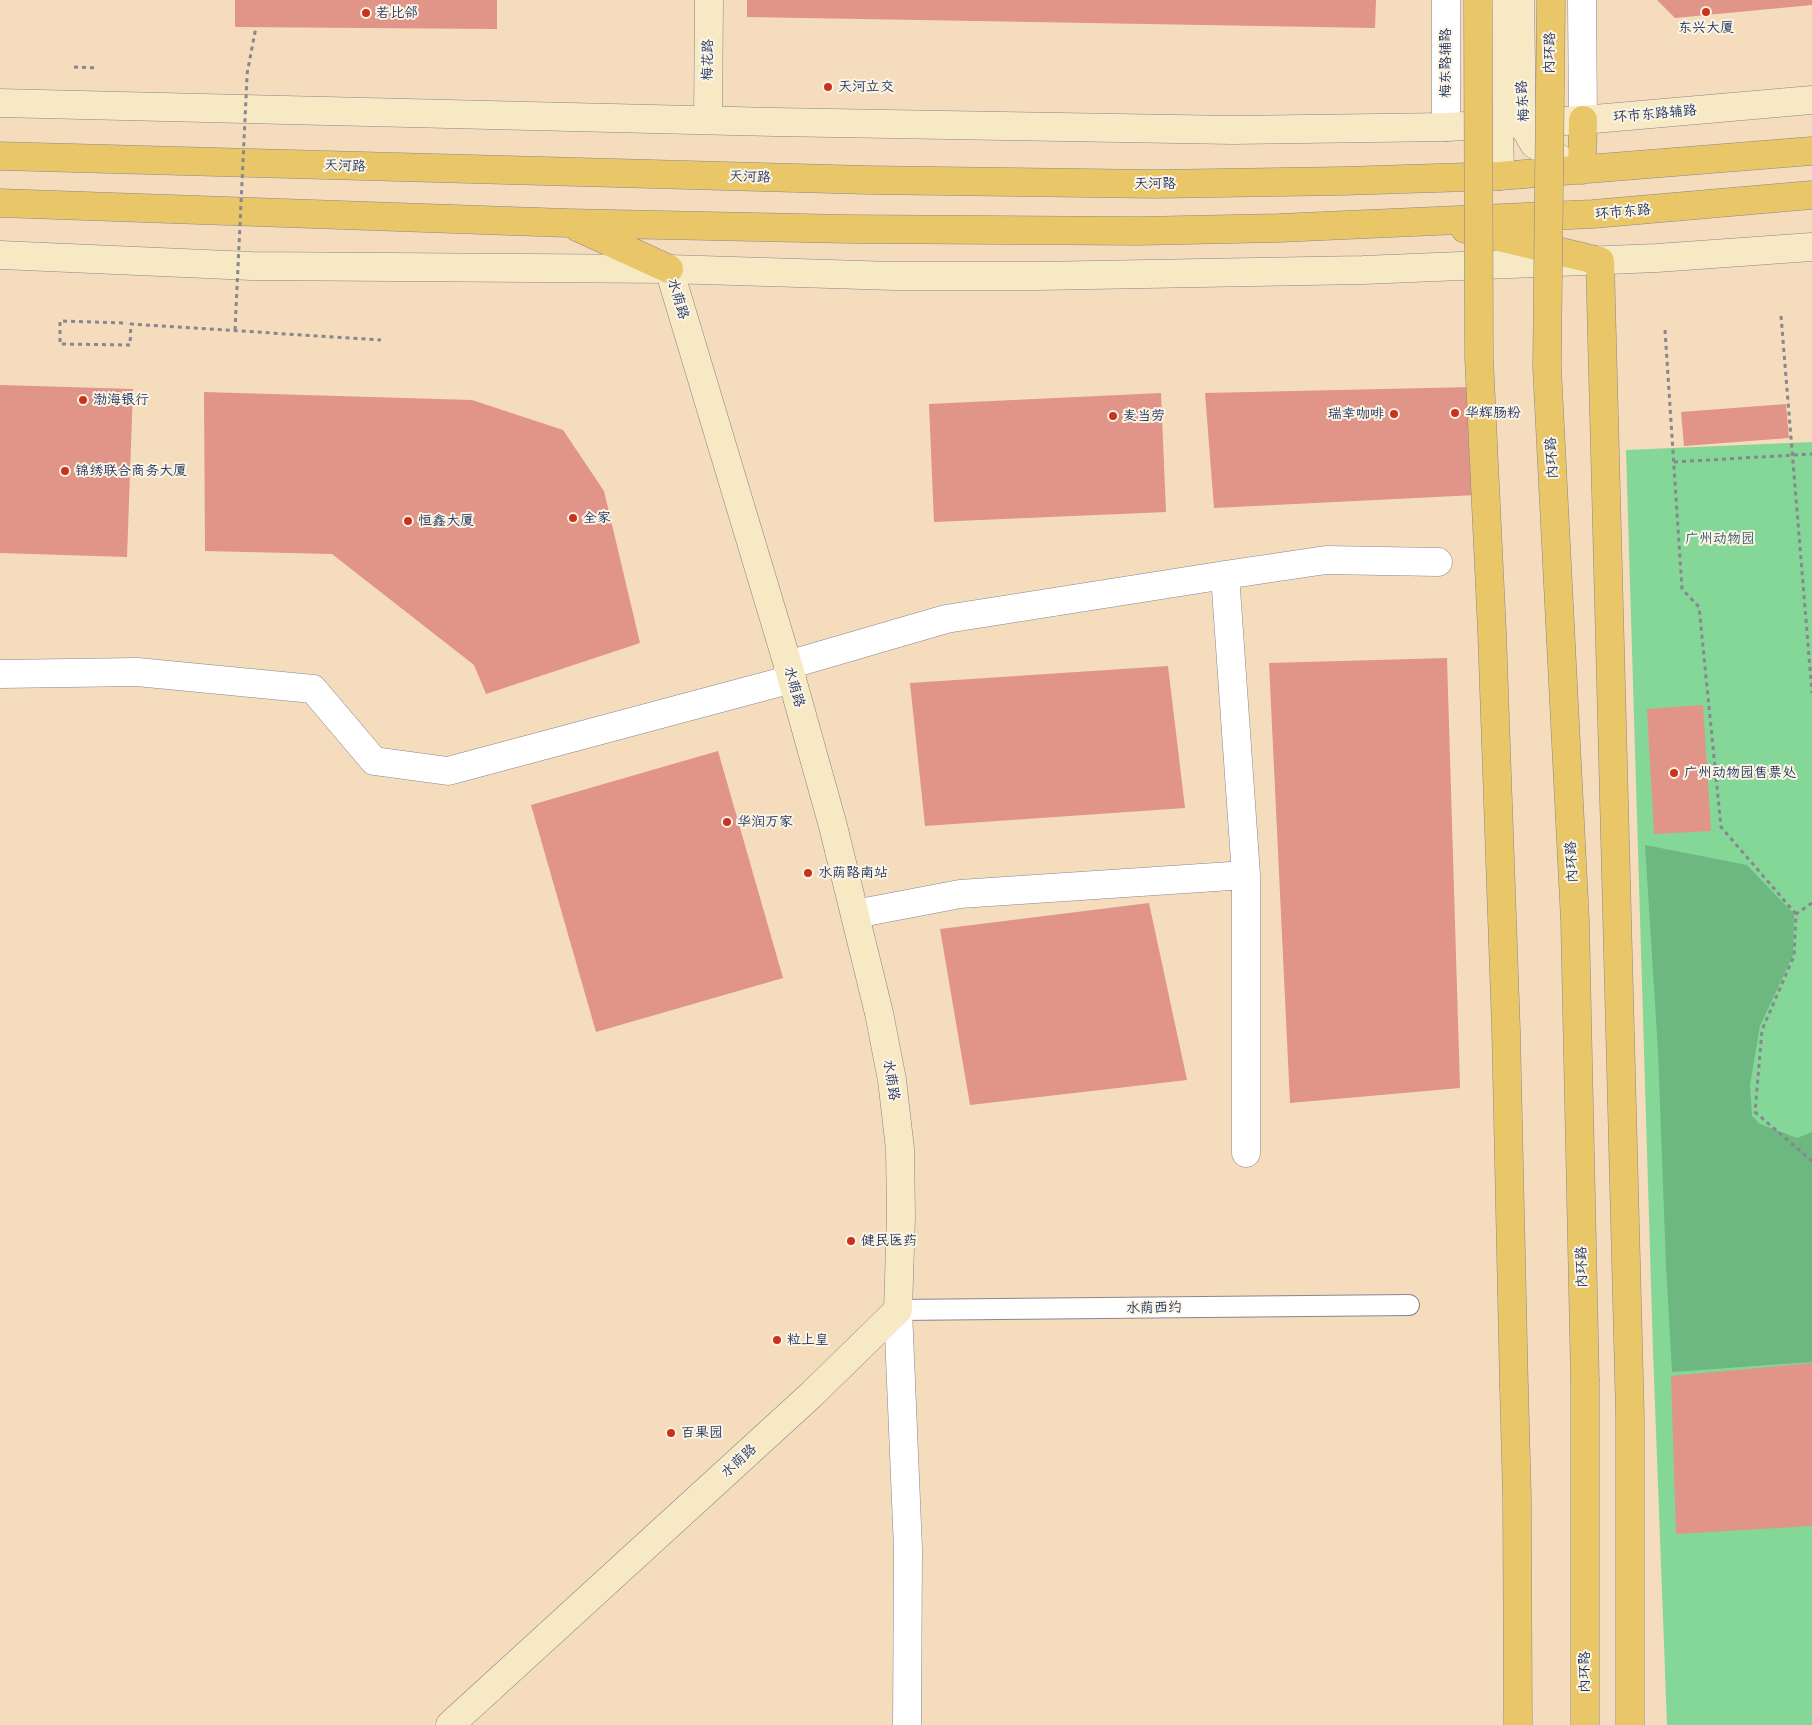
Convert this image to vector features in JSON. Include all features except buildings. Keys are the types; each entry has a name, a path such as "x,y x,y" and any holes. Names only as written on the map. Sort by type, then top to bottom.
{"highway":[{"path":"1478,0 1479,358 1492,632 1506,1030 1517,1497 1518,1725"},
{"name":"内环路","path":"1551,0 1547,367 1575,921 1585,1382 1585,1725"},
{"path":"1582,170 1583,120"},
{"path":"1500,176 1812,151"},
{"name":"天河路","path":"0,156 868,180 1156,184 1343,182 1500,176"},
{"name":"环市东路","path":"1434,222 1592,214 1812,195"},
{"path":"0,203 567,222 848,229 1139,231 1434,222 1600,261 1630,1416 1630,1725"},
{"path":"567,222 669,270"}],"main road":[{"name":"梅花路","path":"708,120 709,0"},
{"name":"梅东路","path":"1498,0 1510,123 1534,144 1582,170"},
{"name":"梅东路","path":"1500,176 1510,123 1520,0"},
{"name":"环市东路辅路","path":"0,103 1233,130 1446,127 1583,120 1812,100"},
{"path":"0,255 251,266 669,270 894,276 1038,276 1317,272 1600,261 1812,247"},
{"name":"水荫路","path":"450,1725 811,1395 898,1310 901,1216 900,1149 892,1080 879,1013 833,826 790,672 669,270"}],"street":[{"name":"梅东路辅路","path":"1446,0 1446,127"},
{"path":"1582,0 1583,120"},
{"path":"0,674 137,672 313,689 374,761 448,771 790,672 946,619 1326,560 1438,562"},
{"path":"1225,575 1246,875 1246,1153"},
{"path":"854,914 960,894 1246,875"},
{"path":"898,1310 908,1549 907,1725"}],"lane":[{"name":"水荫西约","path":"898,1310 1409,1305"}],"path":[{"path":"235,330 247,78 256,28"},
{"path":"1781,316 1812,693"},
{"path":"122,323 60,321 60,344 130,345 130,324 381,340"},
{"path":"1665,330 1682,589 1699,607 1721,827 1796,914 1794,956 1762,1030 1755,1112 1812,1161"},
{"path":"1674,462 1812,454"},
{"path":"1796,914 1812,903"}],"green space":[{"name":"广州动物园","path":"1812,442 1812,1725 1667,1725 1653,1351 1626,450"},
{"path":"1645,845 1747,865 1794,914 1793,955 1760,1026 1750,1085 1752,1116 1760,1124 1797,1138 1812,1132 1812,1362 1672,1372 1658,1051"}],"place":[{"name":"东兴大厦","path":"1706,12"},
{"name":"若比邻","path":"366,13"},
{"name":"天河立交","path":"828,87"},
{"name":"渤海银行","path":"83,400"},
{"name":"华辉肠粉","path":"1455,413"},
{"name":"瑞幸咖啡","path":"1394,414"},
{"name":"麦当劳","path":"1113,416"},
{"name":"锦绣联合商务大厦","path":"65,471"},
{"name":"全家","path":"573,518"},
{"name":"恒鑫大厦","path":"408,521"},
{"name":"广州动物园售票处","path":"1674,773"},
{"name":"华润万家","path":"727,822"},
{"name":"水荫路南站","path":"808,873"},
{"name":"健民医药","path":"851,1241"},
{"name":"粒上皇","path":"777,1340"},
{"name":"百果园","path":"671,1433"}]}
